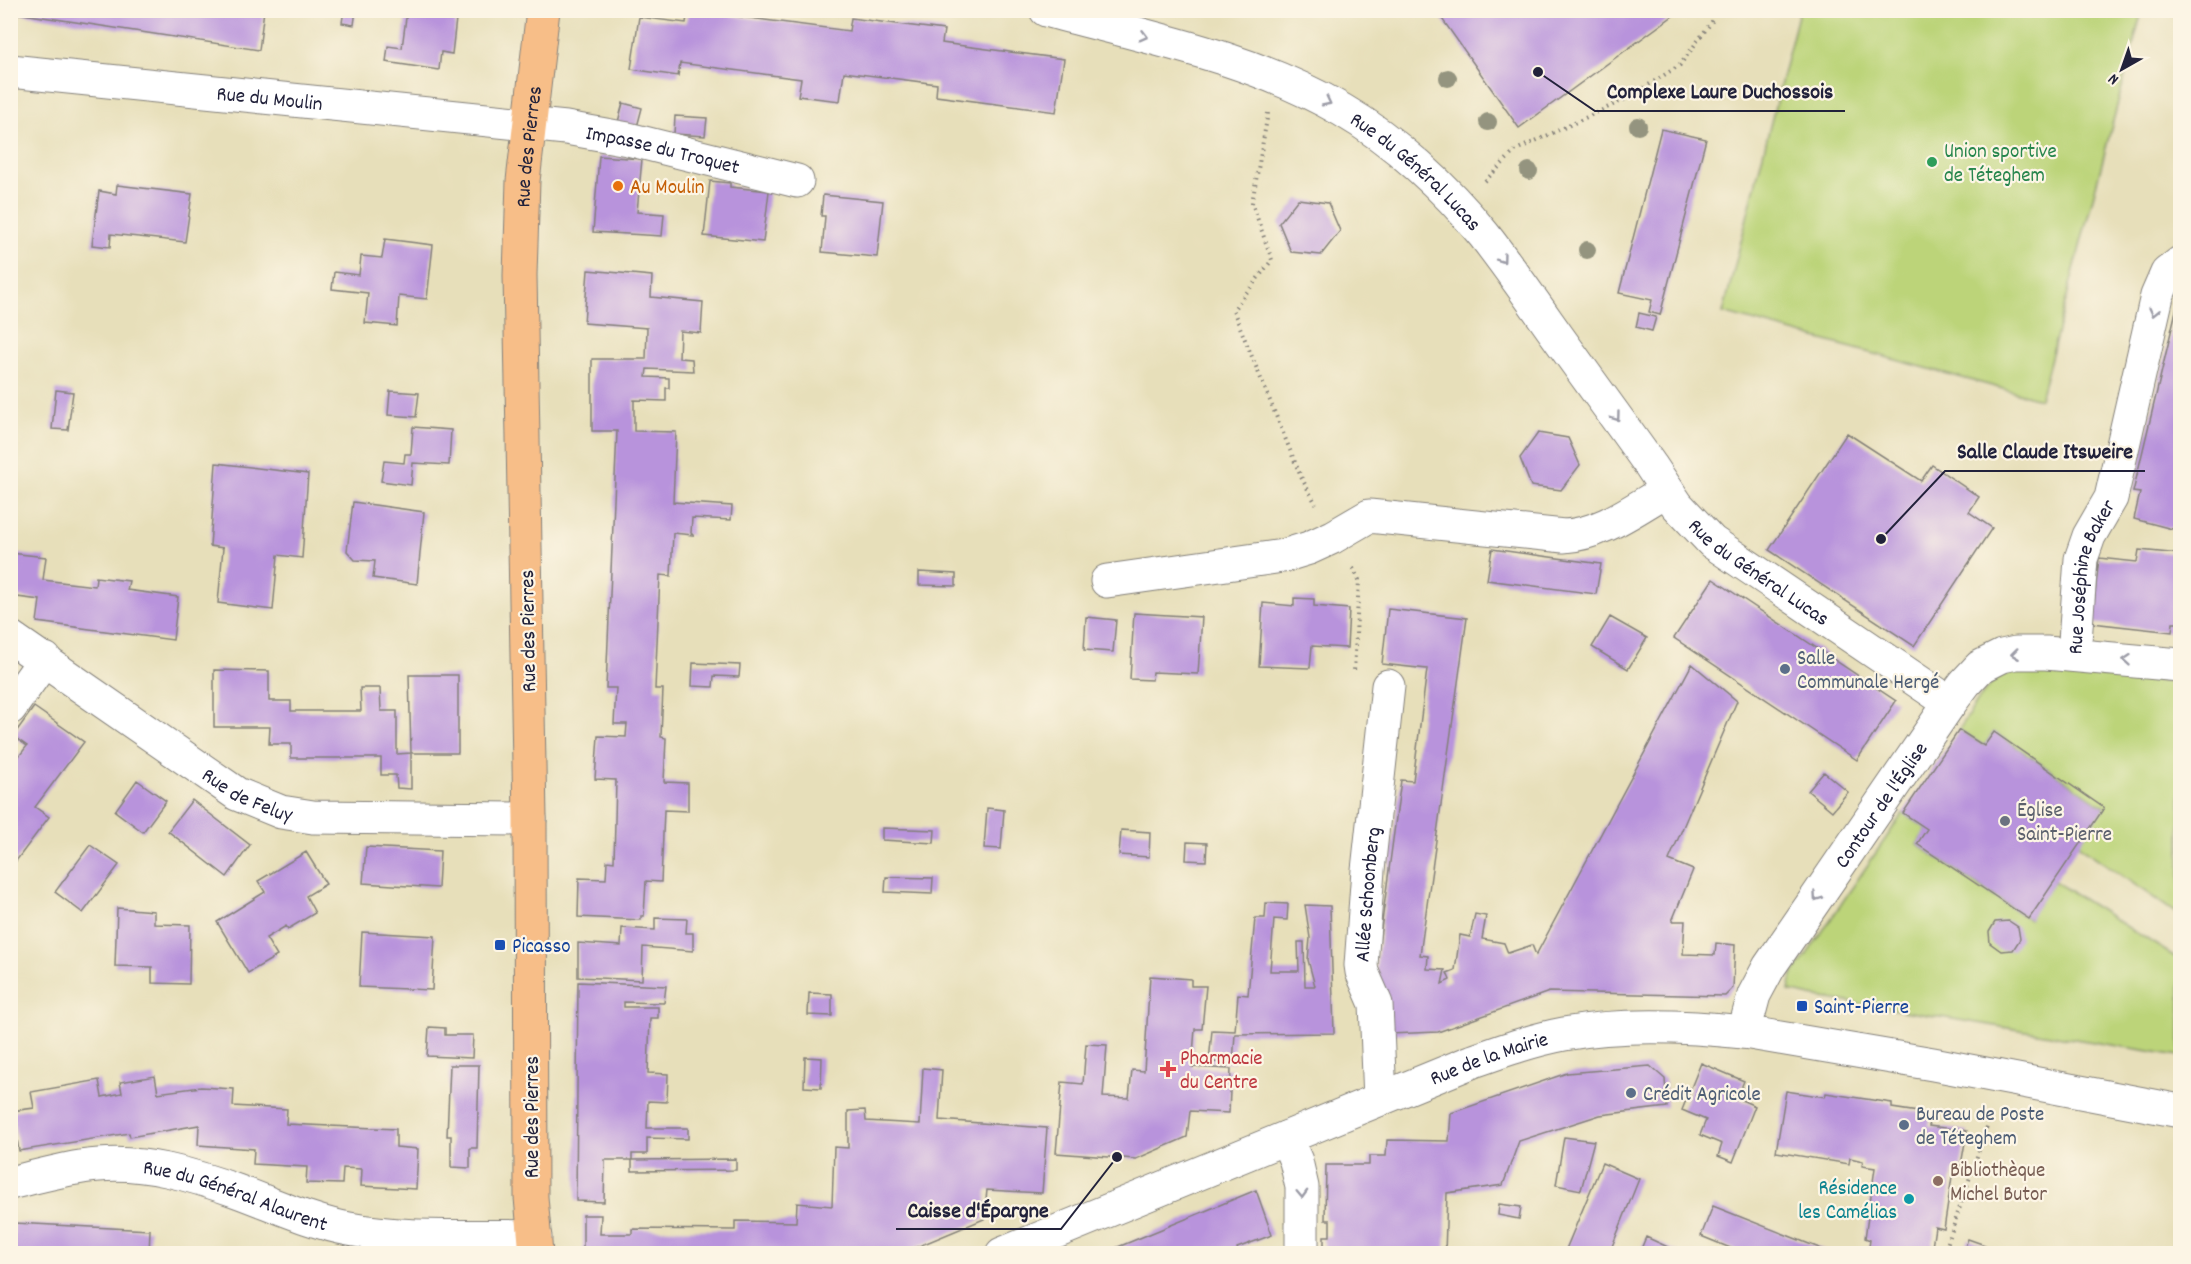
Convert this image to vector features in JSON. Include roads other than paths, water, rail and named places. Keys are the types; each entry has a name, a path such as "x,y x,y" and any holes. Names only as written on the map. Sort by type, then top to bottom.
{"main road":[{"name":"Rue des Pierres","path":"535,1245 531,1197 530,819 520,275 522,181 543,10"}],"street":[{"name":"Rue du Général Lucas","path":"1046,10 1200,51 1274,77 1343,110 1394,147 1430,177 1493,247 1688,519 1712,542 1950,703"},
{"name":"Rue du Moulin","path":"10,71 528,124"},
{"name":"Impasse du Troquet","path":"528,124 607,134 797,181"},
{"name":"Rue Joséphine Baker","path":"2181,263 2167,273 2157,296 2111,498 2083,548 2080,559 2074,655 2181,665"},
{"path":"1107,581 1266,560 1296,553 1333,537 1369,516 1556,536 1576,536 1613,522 1667,490"},
{"name":"Rue de Feluy","path":"10,637 230,789 281,812 313,817 530,819"},
{"name":"Contour de l'Église","path":"1744,1032 1754,995 1769,967 1972,674 1980,667 2002,656 2027,652 2074,655"},
{"path":"10,708 45,659"},
{"name":"Allée Schoonberg","path":"1380,1099 1376,1004 1361,965 1368,870 1388,686"},
{"name":"Rue de la Mairie","path":"1002,1254 1500,1051 1564,1034 1626,1028 1715,1029 1744,1032 1802,1040 2181,1111"},
{"path":"1286,1138 1296,1161 1302,1186 1302,1254"},
{"name":"Rue du Général Alaurent","path":"10,1184 81,1167 135,1165 191,1175 347,1229 535,1245"}],"place":[{"name":"Complexe Laure Duchossois","path":"1538,72"},
{"name":"Union sportive de Téteghem","path":"1932,162"},
{"name":"Au Moulin","path":"618,186"},
{"name":"Salle Claude Itsweire","path":"1881,539"},
{"name":"Salle Communale Hergé","path":"1785,669"},
{"name":"Église Saint-Pierre","path":"2005,821"},
{"name":"Picasso","path":"500,945"},
{"name":"Saint-Pierre","path":"1802,1006"},
{"name":"Pharmacie du Centre","path":"1168,1069"},
{"name":"Crédit Agricole","path":"1631,1093"},
{"name":"Bureau de Poste de Téteghem","path":"1904,1125"},
{"name":"Caisse d'Épargne","path":"1117,1157"},
{"name":"Bibliothèque Michel Butor","path":"1938,1181"},
{"name":"Résidence les Camélias","path":"1909,1199"}]}
